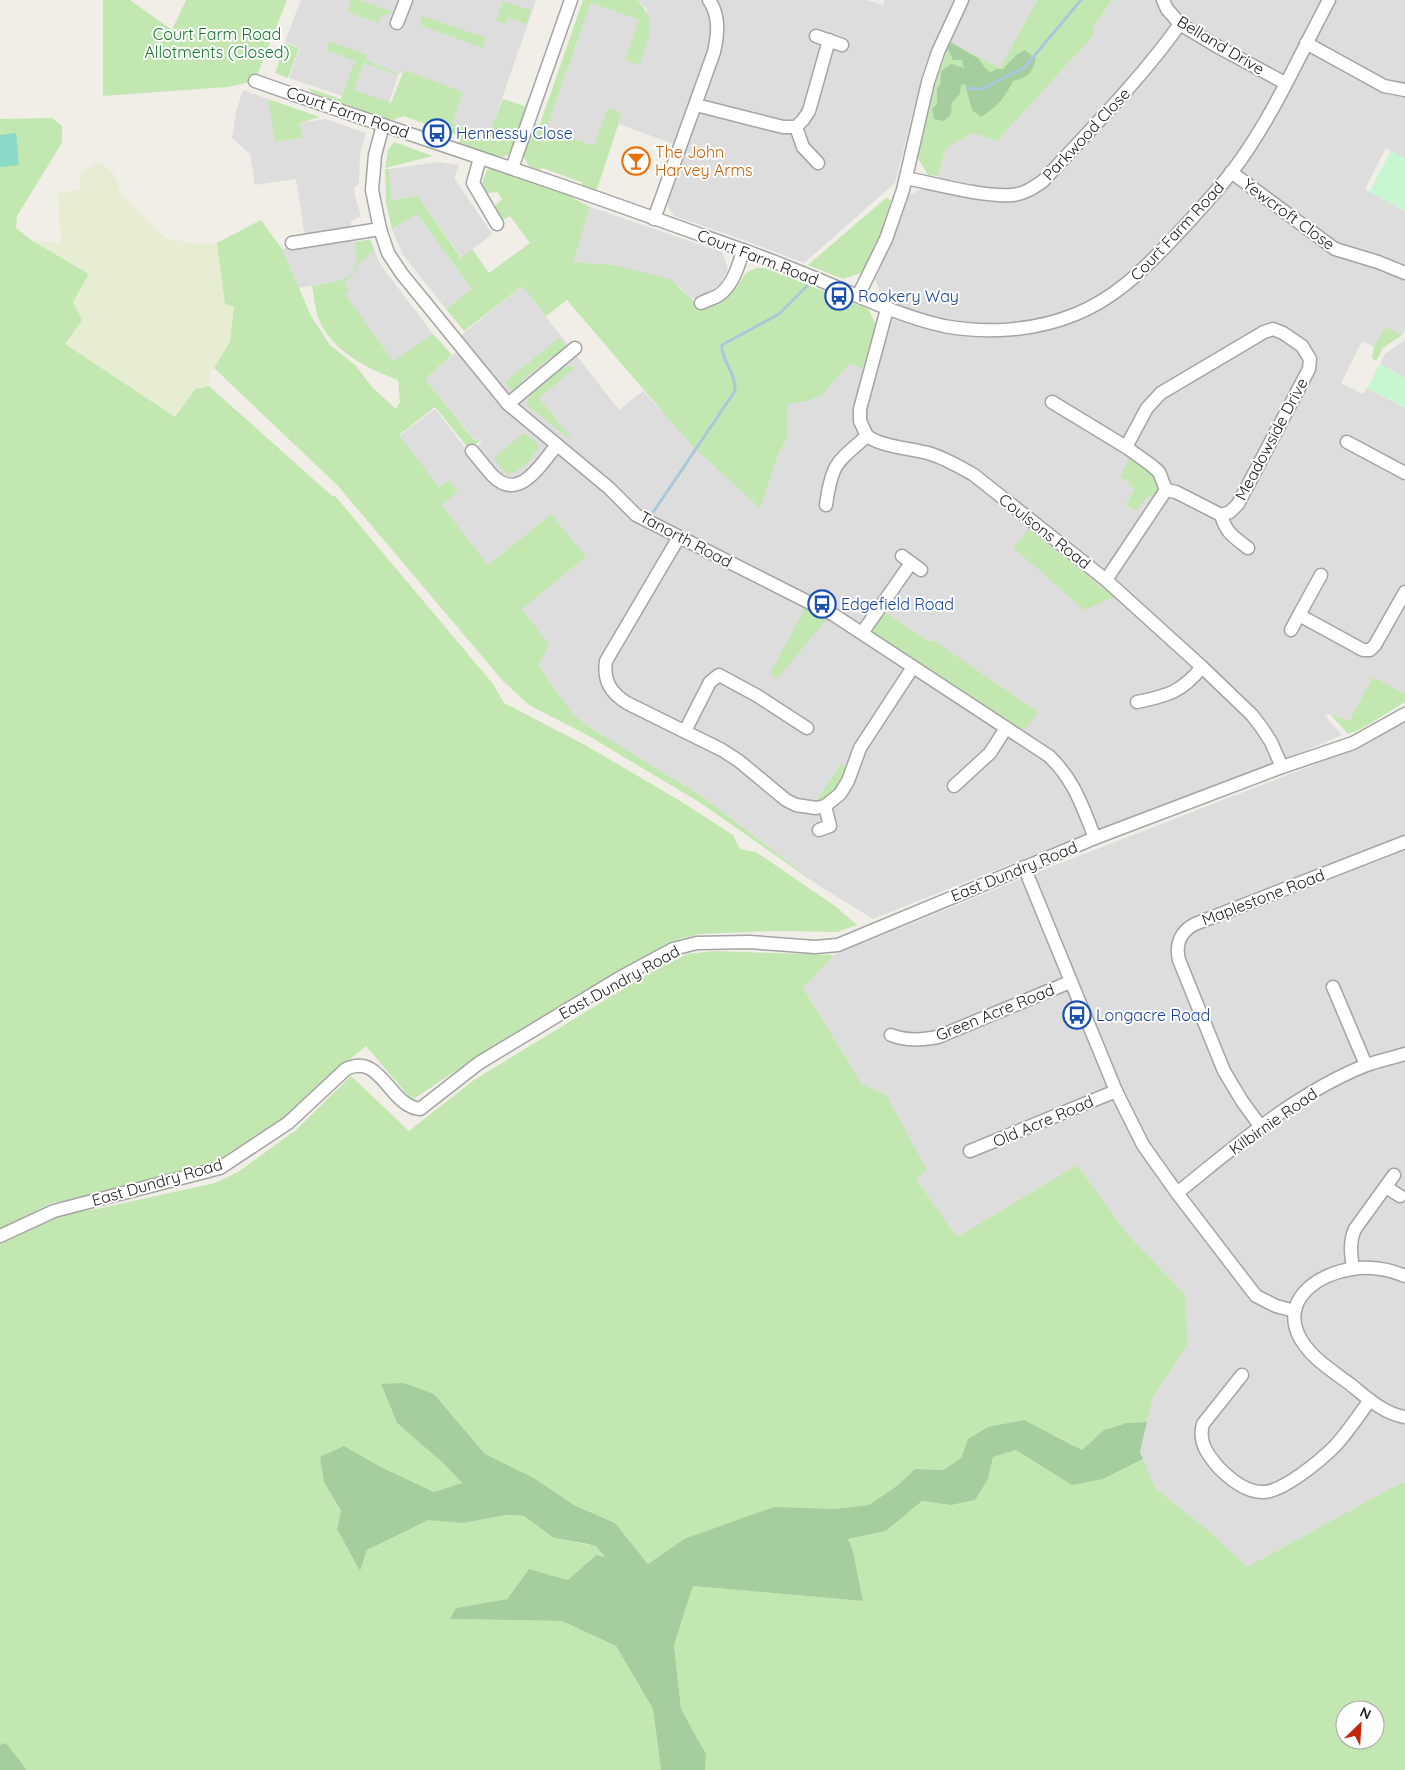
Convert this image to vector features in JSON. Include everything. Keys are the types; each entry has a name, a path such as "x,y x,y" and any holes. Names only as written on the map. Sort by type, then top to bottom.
{"street":[{"path":"397,23 406,0"},
{"path":"512,168 571,0"},
{"path":"654,218 696,105 716,41 717,18 709,0"},
{"path":"858,296 886,240 906,178 928,82 938,52 962,0"},
{"name":"Belland Drive","path":"1163,0 1166,9 1180,24 1285,83"},
{"name":"Court Farm Road","path":"255,80 743,250 887,309 940,325 988,330 1019,329 1076,314 1105,299 1126,285 1187,223 1231,172 1255,137 1329,0"},
{"name":"Parkwood Close","path":"906,178 985,193 1012,195 1029,191 1043,182 1135,82 1180,24"},
{"path":"816,36 842,45"},
{"path":"696,105 783,127 796,127 804,120 809,111 829,40"},
{"path":"1306,43 1384,86 1405,90"},
{"name":"Tanorth Road","path":"383,125 372,174 372,190 380,229 388,253 402,274 508,404 609,488 636,515 834,615 1049,756 1060,766 1073,784 1095,838"},
{"path":"796,127 803,148 818,163"},
{"path":"480,158 474,182 497,224"},
{"name":"Yewcroft Close","path":"1231,172 1335,249 1378,262 1405,273"},
{"path":"292,242 380,229"},
{"path":"701,302 720,294 732,279 740,263 743,250"},
{"path":"826,506 834,467 841,458 867,436 860,421 860,408 887,309"},
{"name":"Meadowside Drive","path":"1126,447 1147,408 1161,393 1264,332 1273,329 1283,333 1302,346 1310,359 1309,370 1238,504 1230,512 1221,515 1176,492 1166,490"},
{"path":"508,404 575,348"},
{"path":"1052,402 1126,447 1159,472 1166,490 1106,580"},
{"name":"Coulsons Road","path":"867,436 883,443 933,454 968,471 1106,580 1202,667 1252,716 1272,742 1282,767"},
{"path":"1347,442 1405,473"},
{"path":"472,451 499,481 509,486 518,486 526,481 557,446"},
{"name":"Meadowside Drive","path":"1221,515 1224,527 1248,548"},
{"path":"679,537 606,661 605,670 608,686 618,698 685,731 739,761 786,800 796,805 816,808 825,806 840,794 848,781 860,748 913,667"},
{"path":"862,633 911,563"},
{"path":"1291,630 1321,575"},
{"path":"1299,616 1363,650 1370,650 1375,645 1405,592"},
{"path":"1137,702 1161,697 1184,686 1202,667"},
{"path":"685,731 710,682 719,675 756,695 808,728"},
{"name":"East Dundry Road","path":"0,1236 54,1211 220,1168 288,1123 346,1069 354,1064 366,1065 406,1104 420,1109 479,1064 623,976 673,949 697,943 749,942 816,947 838,945 1095,838 1282,767 1354,743 1405,714"},
{"path":"954,786 990,753 1006,728"},
{"path":"825,806 830,826"},
{"name":"Maplestone Road","path":"1261,1127 1234,1090 1216,1052 1178,960 1178,947 1181,937 1187,929 1195,924 1405,842"},
{"path":"1024,867 1116,1091 1142,1145 1256,1296 1276,1306 1295,1310"},
{"name":"Green Acre Road","path":"891,1035 905,1040 938,1037 1070,982"},
{"path":"1332,984 1366,1065"},
{"name":"Kilbirnie Road","path":"1177,1193 1303,1096 1366,1065 1405,1054"},
{"name":"Old Acre Road","path":"970,1152 1116,1091"},
{"path":"1353,1268 1351,1248 1355,1229 1394,1175"},
{"path":"1386,1187 1400,1196"},
{"path":"1405,1276 1379,1269 1353,1268 1327,1276 1311,1285 1300,1297 1295,1310 1297,1332 1312,1354 1370,1400 1391,1413 1405,1417"},
{"path":"1240,1384 1203,1424 1201,1432 1202,1443 1211,1458 1231,1478 1247,1489 1262,1492 1277,1488 1323,1457 1336,1445 1370,1400"}],"shaded area":[{"path":"301,0 536,0 489,136 452,123 463,92 404,71 399,74 365,60 367,56 329,41 326,50 356,61 342,96 289,78 300,48 285,41"},
{"path":"637,0 867,0 883,5 884,0 1037,0 1000,68 937,36 923,73 895,183 804,263 674,216 668,207 668,199 687,149 619,124 622,113 594,146 546,129 591,3 639,20 625,60 639,65 647,9"},
{"path":"1112,0 1405,0 1405,159 1386,148 1365,189 1405,211 1405,331 1402,335 1385,327 1374,347 1362,341 1341,383 1363,394 1367,388 1405,408 1405,694 1373,677 1349,721 1330,714 1325,716 1342,735 1295,755 1111,824 873,919 821,887 703,797 594,730 574,715 539,665 549,644 522,609 585,558 551,514 488,565 442,505 457,491 449,480 439,487 399,436 435,409 469,453 482,443 478,438 475,440 425,379 467,343 461,335 522,286 619,410 643,391 706,459 760,507 778,454 787,438 787,404 807,401 822,395 849,364 877,371 896,302 881,294 875,279 896,231 908,196 923,188 935,189 946,148 959,139 973,133 997,141 1093,36 1093,27"},
{"path":"364,63 398,75 389,103 354,90"},
{"path":"243,90 268,99 275,142 302,138 300,123 325,119 366,133 360,154 359,183 354,188 361,216 351,221 351,242 371,241 380,264 433,334 393,362 345,294 342,280 298,288 282,249 306,244 296,179 255,185 250,154 232,138 236,112"},
{"path":"439,162 459,165 454,178 492,234 462,258 418,196 392,200 390,169"},
{"path":"590,207 722,252 728,269 720,284 692,299 680,287 614,265 572,262"},
{"path":"417,214 472,289 446,309 403,255 392,229"},
{"path":"1405,340 1405,378 1380,364 1385,354"},
{"path":"1405,720 1405,1482 1247,1567 1210,1532 1156,1489 1140,1452 1152,1399 1187,1345 1186,1295 1128,1235 1077,1165 957,1237 916,1179 886,1095 862,1084 803,988 834,955 1048,868 1354,749"}],"green space":[{"name":"Court Farm Road Allotments (Closed)","path":"103,0 130,0 172,30 186,0 287,0 255,81 227,87 103,96"},
{"path":"351,0 360,0 393,12 381,15 378,23 348,12"},
{"path":"583,0 637,0 644,8 650,24 648,39 639,65 625,60 639,20 591,3 546,129 594,146 608,108 622,113 597,189 591,190 584,187 581,182 543,168 538,170 529,166 523,156 532,126 537,123 536,127 539,127"},
{"path":"1037,0 1112,0 1093,27 1093,36 997,141 973,133 946,148 938,176 928,175 918,158 936,81 950,42 1000,68"},
{"path":"503,1 531,11 526,24 508,18 506,24 496,21"},
{"path":"423,16 486,38 483,48 420,25"},
{"path":"329,41 367,55 366,60 399,74 364,63 354,90 391,103 404,70 463,92 452,123 488,136 503,99 525,106 528,98 530,98 531,100 514,149 506,156 497,157 459,144 460,136 403,116 392,121 312,93 308,88 341,99 355,61 326,50"},
{"path":"950,42 979,59 990,72 1003,69 1016,55 1025,50 1036,59 1028,74 1013,81 1000,102 981,117 972,110 965,84 961,85 960,94 951,104 951,114 943,121 934,119 932,109 937,104 937,88 940,85 941,71 951,64 964,68 962,60 953,60 948,49"},
{"path":"286,43 299,48 288,78 275,73"},
{"path":"268,99 320,117 300,123 302,138 275,142"},
{"path":"52,118 62,126 62,143 17,216 16,228 31,240 89,274 73,302 82,320 65,344 175,417 195,389 209,386 331,495 336,497 493,684 504,703 585,745 677,799 733,835 740,849 756,852 835,906 857,925 837,932 773,931 700,934 672,941 537,1020 412,1100 366,1046 334,1072 288,1116 224,1161 73,1201 54,1202 0,1229 0,119"},
{"path":"16,133 19,165 0,167 0,135"},
{"path":"394,142 433,156 385,168 388,150"},
{"path":"1391,151 1405,159 1405,211 1369,192"},
{"path":"101,162 115,175 119,191 165,238 196,244 217,243 225,304 234,306 230,342 210,373 209,386 195,389 175,417 65,344 82,320 73,302 89,274 31,240 61,243 58,194 81,189 80,172"},
{"path":"493,168 558,190 590,207 573,262 614,265 670,279 696,303 736,288 746,273 756,268 765,268 869,310 876,325 863,368 849,364 822,395 807,401 787,404 787,438 778,454 760,508 685,438 567,300 546,316 522,286 464,331 446,309 472,289 417,214 392,229 386,203 385,169 390,169 392,200 418,196 461,258 472,249 489,273 530,243 510,216 501,221 495,212 495,206 502,199 497,192 488,193 481,186 487,170"},
{"path":"886,198 891,200 879,237 861,273 843,279 808,265"},
{"path":"261,220 282,249 311,316 330,345 356,366 372,387 396,409 400,402 398,380 362,364 341,349 331,340 317,313 312,286 342,280 352,274 357,260 355,242 371,241 374,251 359,263 353,275 344,282 349,291 345,294 393,361 433,334 452,355 425,379 475,441 478,439 480,441 469,449 435,407 399,435 439,487 449,480 458,491 442,505 488,565 551,514 586,557 522,609 549,644 539,665 574,715 594,730 703,797 821,887 699,802 587,735 529,705 503,681 338,486 214,368 230,342 234,307 225,304 217,243"},
{"path":"1385,327 1402,335 1383,348 1376,361 1372,358 1374,347"},
{"path":"559,338 565,346 558,357 552,356 522,380 521,387 511,390 505,382"},
{"path":"1380,364 1405,378 1405,408 1367,388"},
{"path":"569,366 576,367 539,398 571,438 568,438 527,405 529,397 539,386 558,371"},
{"path":"524,433 537,443 538,449 522,468 509,474 505,472 494,458"},
{"path":"1130,458 1152,474 1158,486 1156,493 1146,498 1136,511 1126,505 1135,489 1127,484 1129,481 1120,477"},
{"path":"1029,529 1114,597 1084,610 1013,547"},
{"path":"805,608 826,620 777,679 770,674"},
{"path":"883,611 928,641 934,641 1038,712 1027,727 1020,730 874,634 874,625"},
{"path":"1373,677 1405,694 1405,702 1361,729 1348,734 1330,714 1349,721"},
{"path":"841,764 847,767 837,790 815,803"},
{"path":"715,951 834,955 803,988 862,1084 886,1095 927,1170 916,1179 957,1237 1077,1165 1128,1235 1186,1295 1187,1345 1152,1399 1147,1422 1118,1425 1104,1431 1082,1450 1054,1435 968,1439 961,1458 943,1470 915,1469 898,1485 869,1505 834,1509 684,1539 648,1564 615,1523 574,1505 534,1478 485,1454 434,1394 381,1384 397,1423 444,1464 462,1483 434,1492 379,1466 344,1446 324,1482 341,1512 337,1529 360,1570 367,1550 428,1519 464,1523 506,1515 524,1516 554,1538 596,1546 606,1557 596,1555 568,1580 529,1569 507,1599 457,1608 451,1619 562,1621 616,1646 653,1709 661,1770 27,1770 6,1744 0,1745 0,1242 48,1220 72,1212 92,1210 215,1183 238,1172 296,1130 351,1076 409,1131 474,1080 656,969 687,954"},
{"path":"404,1383 434,1394 485,1454 534,1478 574,1505 615,1523 648,1564 684,1539 774,1507 834,1509 869,1505 898,1485 915,1469 943,1470 961,1458 968,1439 988,1427 1024,1420 1082,1450 1104,1430 1126,1423 1147,1422 1140,1452 1143,1459 1103,1479 1072,1485 1016,1450 993,1457 988,1479 975,1500 951,1505 922,1501 886,1531 848,1539 853,1551 863,1601 693,1586 674,1645 681,1709 706,1754 705,1770 661,1770 653,1709 616,1646 562,1621 450,1619 456,1608 507,1599 529,1569 568,1580 596,1555 605,1557 596,1546 554,1538 524,1516 506,1515 464,1523 428,1520 367,1550 360,1571 337,1529 341,1511 324,1482 320,1457 344,1446 379,1466 434,1492 462,1483 444,1464 397,1423 381,1384"},
{"path":"1016,1450 1103,1479 1143,1459 1156,1489 1210,1532 1247,1567 1405,1482 1405,1770 705,1770 706,1754 681,1709 674,1645 693,1586 863,1601 853,1551 848,1539 886,1531 922,1501 951,1505 988,1479 993,1457"},
{"path":"6,1743 27,1770 0,1770 0,1745"}],"waterway":[{"path":"967,88 983,89 1024,68 1081,0"},
{"path":"652,514 735,391 735,384 723,355 722,345 779,314 807,286"}],"place":[{"name":"Hennessy Close","path":"437,133"},
{"name":"The John Harvey Arms","path":"636,161"},
{"name":"Rookery Way","path":"839,296"},
{"name":"Edgefield Road","path":"822,604"},
{"name":"Longacre Road","path":"1077,1015"}]}
